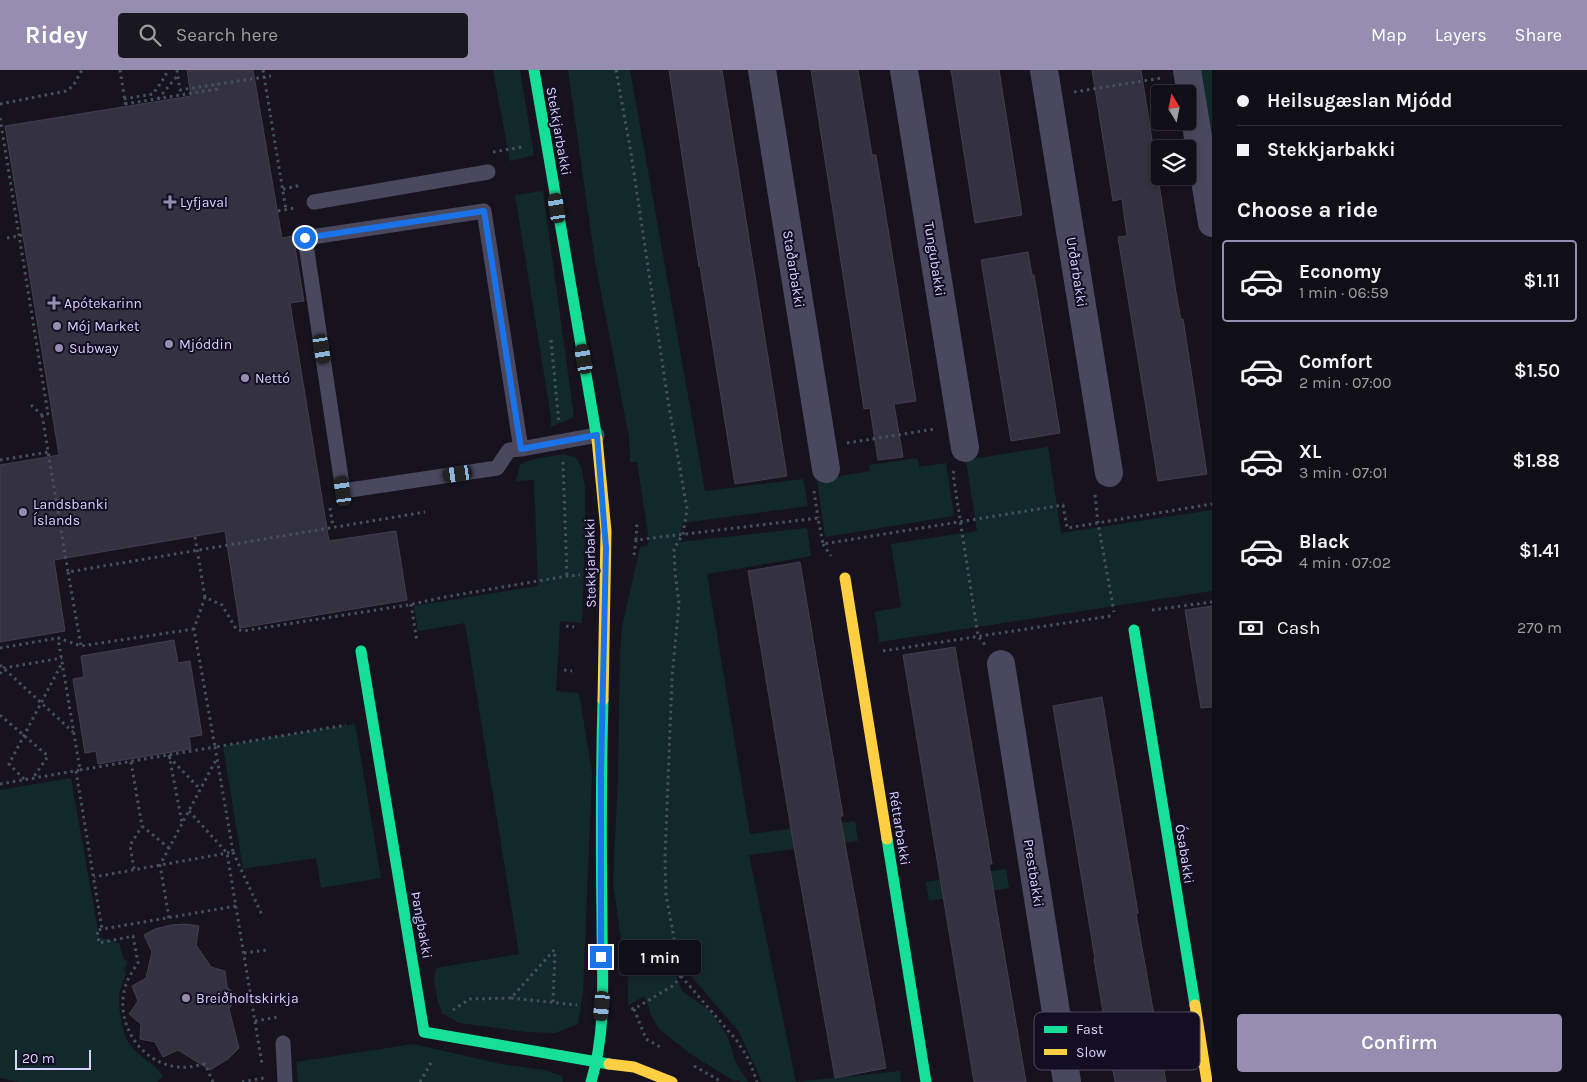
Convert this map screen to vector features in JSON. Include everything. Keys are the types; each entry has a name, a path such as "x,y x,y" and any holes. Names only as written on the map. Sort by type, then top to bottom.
{"street":[{"name":"Stekkjarbakki","path":"534,70 597,435 606,548 601,772 602,1006 597,1062 591,1082"},
{"name":"Staðarbakki","path":"762,70 824,458"},
{"name":"Tungubakki","path":"904,70 964,437"},
{"path":"1187,72 1212,223"},
{"name":"Urðarbakki","path":"1046,83 1109,473"},
{"name":"Réttarbakki","path":"845,578 926,1082"},
{"name":"Ósabakki","path":"1134,630 1196,1012"},
{"name":"Þangbakki","path":"361,651 424,1032 597,1062"},
{"name":"Prestbakki","path":"1001,664 1056,1012"},
{"name":"Ósabakki","path":"1200,1039 1207,1082"},
{"name":"Stekkjarbakki","path":"597,1062 601,1082"},
{"path":"597,1062 634,1067 672,1082"}],"lane":[{"path":"314,202 488,172"},
{"path":"521,449 484,211 305,238 343,491 497,468 509,450 521,449 597,435"},
{"path":"282,1043 286,1082"}],"path":[{"path":"0,104 66,91 73,86 82,70"},
{"path":"120,70 126,106 217,89 217,84"},
{"path":"124,99 153,94 166,75 165,70"},
{"path":"177,70 180,90 271,76"},
{"path":"263,70 286,210"},
{"path":"616,70 631,153 668,401 687,509 683,534 674,549 679,603 672,678 665,858 666,895 680,976 737,1041 749,1060 757,1082"},
{"path":"1046,83 1187,72"},
{"path":"158,99 178,75"},
{"path":"0,118 50,414 42,415"},
{"path":"278,211 295,208"},
{"path":"7,238 21,235"},
{"path":"31,405 42,415 81,646"},
{"path":"824,458 964,437 953,474 978,636 1001,664"},
{"path":"0,460 49,452"},
{"path":"205,597 222,605 236,629 243,631 567,576 562,455"},
{"path":"857,654 1115,616 1098,522 1095,494 1109,473"},
{"path":"636,540 818,518 823,544 1064,505 1067,528 1212,504"},
{"path":"68,572 425,512"},
{"path":"634,558 637,521"},
{"path":"195,537 205,597 194,629 233,852 262,915"},
{"path":"1144,612 1212,602"},
{"path":"411,604 417,642"},
{"path":"566,626 574,626"},
{"path":"0,648 58,638 81,646 194,629"},
{"path":"58,638 102,929"},
{"path":"0,674 4,668 62,661"},
{"path":"25,780 9,764 62,661"},
{"path":"0,665 73,732"},
{"path":"564,670 572,671"},
{"path":"0,715 48,756 33,778"},
{"path":"0,784 372,721"},
{"path":"169,756 200,789"},
{"path":"169,756 182,823"},
{"path":"168,918 160,865 217,757"},
{"path":"131,762 142,826 169,848"},
{"path":"189,811 227,853 262,1068"},
{"path":"134,869 130,845 142,826"},
{"path":"94,876 233,852"},
{"path":"213,1082 205,1064 177,1067 151,1057 140,1048 126,1025 123,1012 123,999 128,980 138,963 133,936 99,943 97,930 236,906"},
{"path":"510,998 535,973 555,949 553,1002"},
{"path":"244,953 268,950"},
{"path":"624,1007 634,1009 674,985 680,976"},
{"path":"451,1016 453,1010 470,999 510,998 578,1005"},
{"path":"634,1009 646,1039 662,1048"},
{"path":"255,1021 278,1016"},
{"path":"420,1082 434,1058"},
{"path":"686,1061 722,1082"},
{"path":"242,1082 264,1078 265,1082"}],"green space":[{"path":"493,70 520,70 534,155 510,161"},
{"path":"568,70 630,70 705,491 803,479 808,506 682,523 680,542 807,528 811,556 707,574 750,834 855,821 858,841 749,855 796,1082 762,1082 739,1032 686,970 676,976 682,991 710,1011 728,1037 735,1061 748,1082 734,1081 689,1053 659,1029 649,1011 644,996 628,1006 628,969 623,954 613,882 618,779 620,652 622,627 640,547 647,546 649,540 637,462 630,462 629,437 595,261"},
{"path":"1200,70 1212,70 1212,146"},
{"path":"543,191 574,417 551,427 551,417 515,195"},
{"path":"1048,447 1061,533 1212,510 1212,591 879,642 875,612 901,607 891,544 977,531 966,460"},
{"path":"564,454 575,457 581,466 585,487 582,623 560,621 556,691 579,693 592,773 583,992 578,1024 555,1033 526,1032 459,1023 443,1014 438,1003 434,980 436,968 519,954 465,623 418,631 414,606 538,586 534,480 516,481 520,464 535,459"},
{"path":"918,458 919,467 946,463 954,516 825,537 817,480 870,471 869,465"},
{"path":"355,724 381,878 321,888 316,858 243,869 223,746"},
{"path":"71,778 99,937 119,943 124,960 128,961 124,970 126,973 119,997 125,1037 132,1048 160,1072 163,1077 158,1082 19,1082 0,1078 0,790"},
{"path":"1006,869 1009,888 929,901 926,882"},
{"path":"413,1044 501,1064 544,1070 562,1076 563,1082 298,1082 296,1062"},
{"path":"900,1071 901,1082 796,1082"}],"building":[{"name":"Mjóddin","path":"187,70 253,70 282,238 293,236 304,301 290,303 329,541 396,531 407,600 240,628 225,531 54,560 65,631 0,642 0,465 59,455 5,126 191,96"},
{"path":"669,70 722,70 787,476 735,484"},
{"path":"811,70 858,70 872,155 876,155 916,401 894,404 903,457 878,460 870,408 864,409"},
{"path":"951,70 999,70 1022,215 975,223"},
{"path":"1092,70 1141,70 1152,140 1151,185 1159,185 1181,320 1183,319 1207,474 1158,481 1118,237 1127,236 1122,199 1113,201"},
{"path":"1028,252 1032,275 1034,275 1060,433 1011,441 981,260"},
{"path":"800,562 843,816 840,816 886,1068 835,1078 748,571"},
{"path":"1212,606 1212,707 1201,708 1185,610"},
{"path":"174,640 178,663 190,661 202,735 189,737 191,749 98,764 96,751 85,753 73,679 84,677 81,656"},
{"path":"955,647 992,864 989,864 1026,1082 974,1082 903,655"},
{"path":"1102,697 1154,1012 1103,1012 1053,706"},
{"name":"Breiðholtskirkja","path":"185,924 199,926 196,945 211,967 225,971 227,987 237,996 229,1009 239,1048 228,1059 210,1070 178,1050 163,1057 155,1042 140,1039 141,1024 129,1014 138,1001 132,986 146,978 152,952 144,935 155,929"},
{"path":"1113,1070 1164,1070 1166,1082 1115,1082"}],"traffic: fast":[{"path":"534,70 597,439"},
{"path":"1134,630 1195,1005"},
{"path":"361,651 424,1032 609,1064"},
{"path":"591,1082 602,1022 603,1001 601,810 603,700"},
{"path":"887,839 926,1082"}],"traffic: slow":[{"path":"597,439 606,531 603,700"},
{"path":"845,578 887,839"},
{"path":"1195,1005 1196,1012"},
{"path":"1200,1037 1207,1082"},
{"path":"609,1064 634,1067 672,1082"}],"place":[{"name":"Lyfjaval","path":"170,202"},
{"name":"Apótekarinn","path":"54,303"},
{"name":"Mój Market","path":"57,326"},
{"name":"Mjóddin","path":"169,344"},
{"name":"Subway","path":"59,348"},
{"name":"Nettó","path":"245,378"},
{"name":"Landsbanki Íslands","path":"23,512"},
{"name":"Breiðholtskirkja","path":"186,998"}],"route":[{"path":"305,238 484,211 521,449 597,435 606,531 601,772 601,957"}]}
